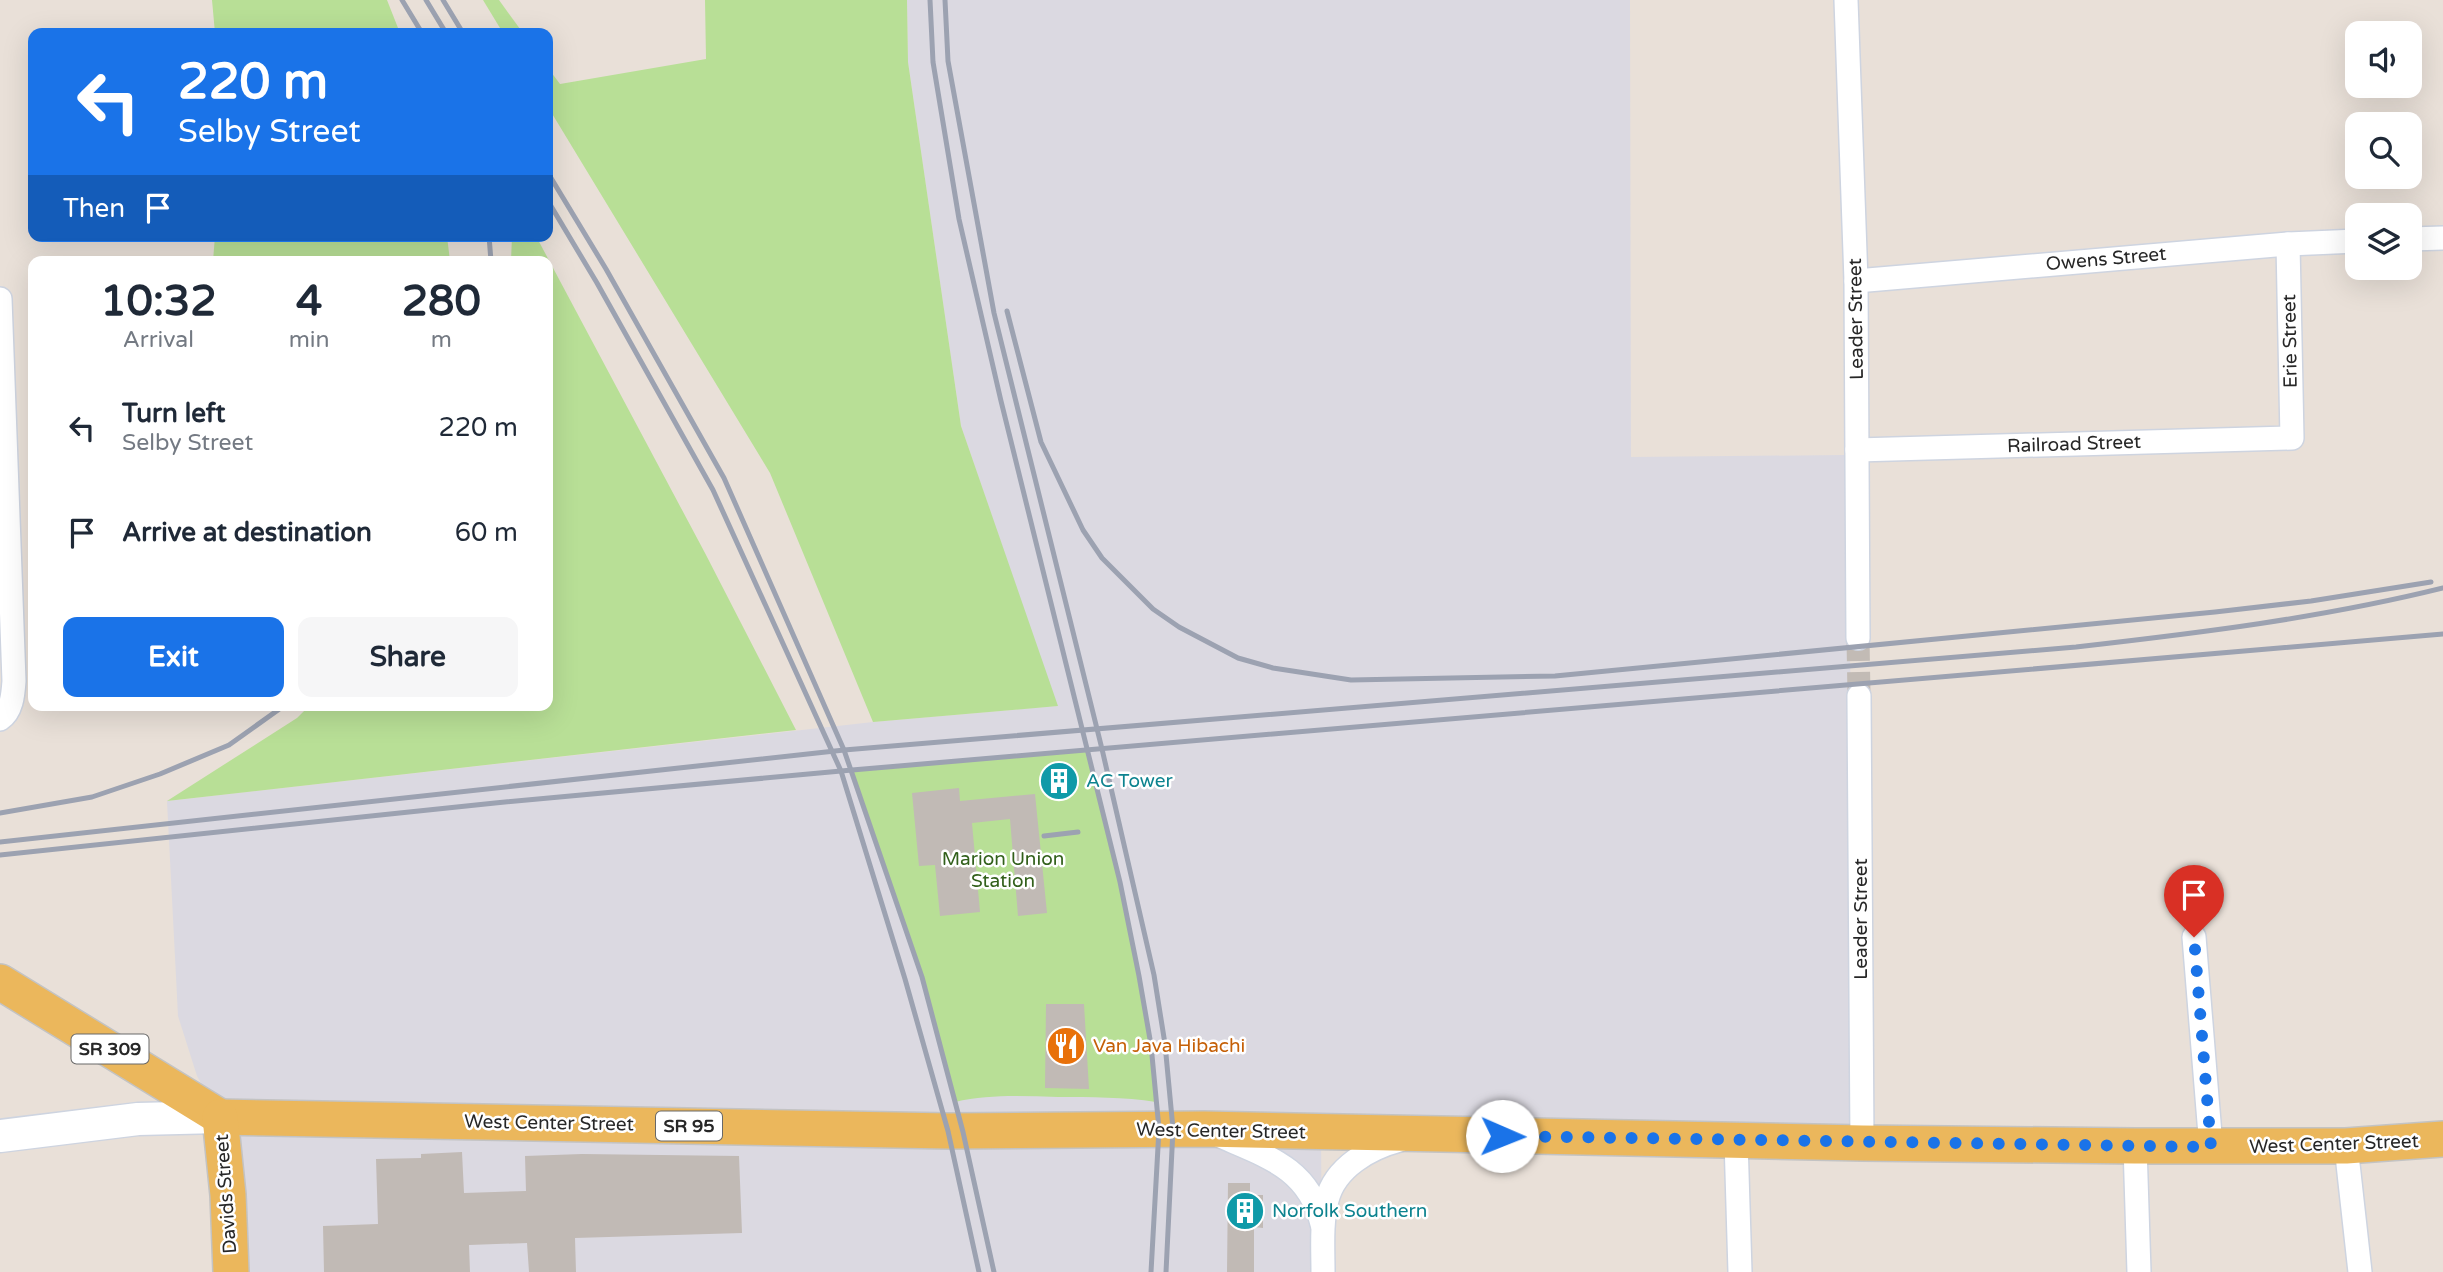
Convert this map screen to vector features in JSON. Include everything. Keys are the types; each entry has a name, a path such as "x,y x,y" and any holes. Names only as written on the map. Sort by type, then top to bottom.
{"main road":[{"name":"SR 309","path":"0,982 220,1116"},
{"name":"West Center Street","path":"0,1136 138,1119 220,1116 948,1131 1204,1129 1862,1143 2211,1147 2346,1146 2443,1139"},
{"name":"Davids Street","path":"220,1116 228,1195 231,1272"}],"street":[{"name":"Leader Street","path":"1846,0 1856,281 1858,638"},
{"path":"2422,239 2443,238"},
{"name":"Owens Street","path":"1856,281 2288,244 2345,242"},
{"name":"Erie Street","path":"2288,244 2292,438"},
{"path":"0,299 14,681 13,696 3,717"},
{"name":"Railroad Street","path":"1857,450 2292,438"},
{"name":"Leader Street","path":"1859,695 1862,1143"},
{"path":"2194,937 2211,1147"},
{"path":"1204,1129 1285,1167 1307,1186 1318,1208 1323,1231"},
{"path":"1323,1272 1323,1231 1327,1200 1341,1174 1365,1153 1384,1144 1420,1134"},
{"path":"1736,1140 1740,1272"},
{"path":"2135,1146 2139,1272"},
{"path":"2346,1146 2360,1272"}],"shaded area":[{"path":"907,0 1630,0 1631,457 1845,455 1862,1143 1321,1133 1322,1272 231,1272 220,1117 197,1076 178,1016 167,801 873,722 1057,706 961,426 908,62"}],"green space":[{"path":"212,0 387,0 398,28 215,28"},
{"path":"483,0 499,0 519,28 500,28"},
{"path":"705,0 907,0 908,62 961,426 1058,706 873,722 770,473 553,115 553,75 560,84 706,59"},
{"path":"215,242 448,242 449,256 213,256"},
{"path":"512,242 539,242 547,256 511,256"},
{"path":"553,268 796,730 167,801 304,711 553,711"},
{"name":"Marion Union Station","path":"1088,750 1137,969 1156,1102 1019,1096 955,1102 922,977 852,770"}],"building":[{"name":"Marion Union Station","path":"959,788 960,801 1035,794 1047,913 1018,916 1010,819 972,823 980,912 940,916 935,865 919,866 912,793"},
{"name":"Van Java Hibachi","path":"1046,1004 1084,1004 1089,1089 1045,1088"},
{"path":"462,1152 464,1193 526,1191 525,1156 739,1156 742,1233 575,1238 576,1272 529,1272 527,1243 469,1245 470,1272 324,1272 323,1226 378,1224 376,1159 421,1158 421,1154"},
{"name":"Norfolk Southern","path":"1228,1183 1250,1183 1250,1195 1263,1195 1263,1228 1254,1227 1254,1272 1227,1272"}],"tunnel":[{"path":"1858,638 1859,696"}],"railway":[{"path":"402,0 419,28"},
{"path":"426,0 443,28"},
{"path":"443,0 460,28"},
{"path":"930,0 933,62 959,219 1001,401 1120,882 1151,1045 1159,1129 1151,1272"},
{"path":"945,0 948,61 994,313 1102,749 1154,975 1165,1044 1173,1129 1166,1272"},
{"path":"553,181 606,269 724,478 844,750 922,977 963,1132 994,1272"},
{"path":"553,209 713,490 841,771 948,1131 979,1272"},
{"path":"489,242 491,256"},
{"path":"1007,311 1041,442 1083,530 1102,558 1153,609 1179,627 1238,658 1273,668 1351,680 1555,676 2215,612 2311,601 2431,582"},
{"path":"0,842 844,750 2076,647 2306,616 2443,588"},
{"path":"0,855 495,803 852,770 2443,634"},
{"path":"0,813 92,797 160,774 229,745 277,711"},
{"path":"1044,836 1078,832"}],"place":[{"name":"AC Tower","path":"1059,781"},
{"name":"Van Java Hibachi","path":"1066,1046"},
{"name":"Norfolk Southern","path":"1245,1211"}],"route":[{"path":"1502,1136 2211,1147 2194,937"}]}
